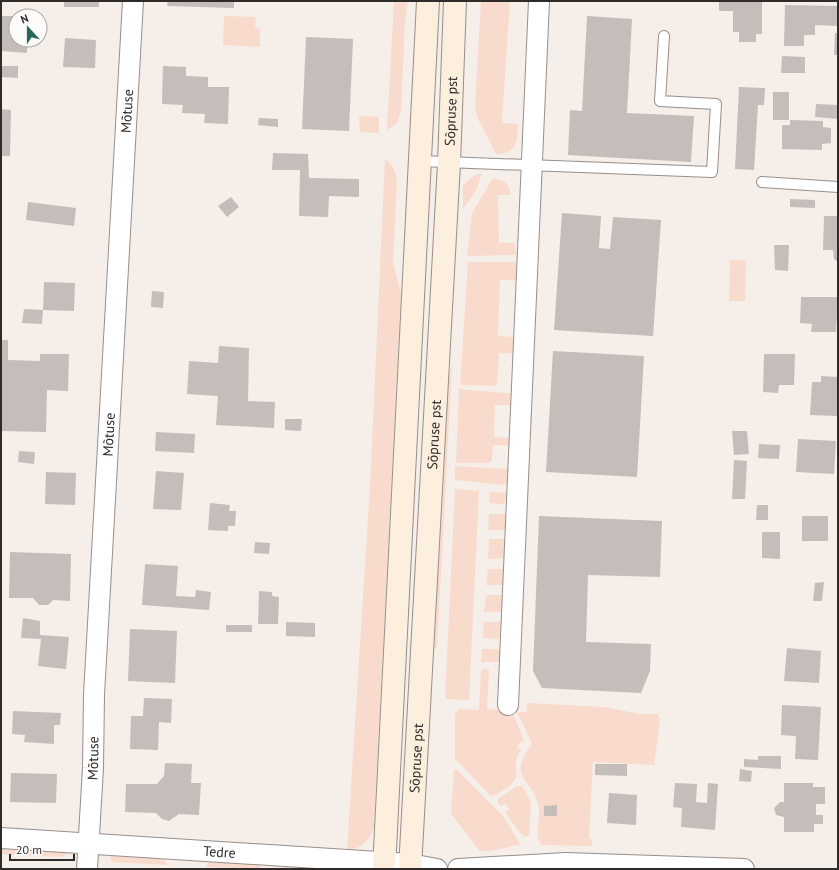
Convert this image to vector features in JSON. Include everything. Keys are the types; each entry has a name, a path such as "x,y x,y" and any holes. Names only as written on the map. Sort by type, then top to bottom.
{"main road":[{"name":"Sõpruse pst","path":"384,866 428,1"},
{"name":"Sõpruse pst","path":"410,866 449,163 455,1"}],"street":[{"name":"Mõtuse","path":"87,869 93,768 94,695 133,1"},
{"path":"508,705 519,493 531,166 539,1"},
{"name":"Tedre","path":"1,838 89,843 437,869"},
{"path":"458,869 566,866 744,869"}],"lane":[{"path":"420,161 712,172 716,104 660,101 664,36"},
{"path":"762,182 838,187"}],"shaded area":[{"path":"394,1 408,1 405,22 401,110 397,123 387,130"},
{"path":"481,1 510,1 502,120 503,123 518,124 517,136 515,145 512,149 496,154 477,117 475,106"},
{"path":"224,16 256,17 255,28 260,29 260,47 223,45"},
{"path":"359,116 379,117 379,133 360,132"},
{"path":"385,159 394,169 397,182 393,263 401,294 374,828 370,837 364,844 347,850 370,487"},
{"path":"482,173 476,191 463,209 463,185 475,175"},
{"path":"493,178 505,183 509,188 511,195 498,195 499,243 515,243 516,255 467,256 472,213"},
{"path":"730,260 746,260 745,301 729,301"},
{"path":"468,262 516,262 516,280 500,280 498,336 513,337 515,353 499,353 497,383 494,386 460,385"},
{"path":"452,365 437,649 434,648 432,621 442,402"},
{"path":"459,389 517,394 516,405 495,405 494,437 509,438 509,445 493,445 492,460 489,463 456,463"},
{"path":"455,466 509,469 507,483 503,485 455,480"},
{"path":"455,489 479,491 469,700 445,699"},
{"path":"490,492 507,493 504,504 489,503"},
{"path":"489,514 508,514 508,530 488,530"},
{"path":"489,539 507,539 506,558 488,559"},
{"path":"488,569 507,569 506,585 486,585"},
{"path":"486,595 504,595 502,612 484,612"},
{"path":"484,622 501,622 499,639 483,638"},
{"path":"482,649 500,649 500,662 481,662"},
{"path":"483,669 489,670 487,709 512,711 525,743 522,741 517,747 521,750 516,762 515,780 505,789 491,796 455,759 455,714 459,709 479,710 481,671"},
{"path":"527,703 604,707 640,714 658,714 660,721 654,765 593,762 589,839 592,839 592,846 541,845 539,841 539,808 532,790 521,772 521,765 524,756 532,744 517,712 526,712","holes":["557,805 557,816 544,816 544,806"]},
{"path":"454,770 457,770 503,816 521,845 494,851 479,850 451,814"},
{"path":"517,786 522,786 531,802 529,835 526,837 520,833 505,812 509,809 505,804 501,806 497,802 498,799"},
{"path":"1,847 67,852 67,854 62,857 1,854"},
{"path":"110,856 163,859 167,865 113,862"},
{"path":"209,861 258,864 261,869 206,867"},
{"path":"284,865 335,869 282,869"}],"building":[{"path":"64,1 99,1 99,7 64,7"},
{"path":"168,1 234,1 234,8 167,6"},
{"path":"719,1 762,1 762,34 756,34 756,42 739,42 739,32 733,32 733,11 719,11"},
{"path":"785,5 838,6 838,26 815,25 815,35 804,35 804,46 784,46"},
{"path":"1,16 8,16 8,48 27,48 27,53 1,51"},
{"path":"587,16 632,19 627,113 694,116 691,162 568,155 570,110 582,111"},
{"path":"835,33 838,33 838,55 834,55"},
{"path":"306,37 353,39 349,131 302,129"},
{"path":"65,38 96,40 95,68 63,67"},
{"path":"782,56 805,57 805,73 781,73"},
{"path":"1,66 18,66 18,78 1,77"},
{"path":"163,66 186,67 186,76 208,77 208,87 229,87 228,124 204,123 205,114 182,113 183,105 162,104"},
{"path":"739,87 765,88 764,105 758,105 754,170 735,169"},
{"path":"773,92 789,92 789,120 773,120"},
{"path":"816,104 838,105 838,119 815,117"},
{"path":"1,109 11,110 10,156 1,156"},
{"path":"259,118 278,119 278,127 258,125"},
{"path":"790,120 823,121 823,127 831,128 831,143 822,144 822,150 782,149 782,125 790,125"},
{"path":"273,153 308,154 309,178 359,179 359,197 329,196 328,217 299,216 300,170 272,170"},
{"path":"231,197 239,207 227,217 218,206"},
{"path":"790,199 815,200 815,208 790,207"},
{"path":"28,202 76,208 74,226 26,220"},
{"path":"562,213 601,216 599,248 610,249 613,217 661,220 653,336 554,330"},
{"path":"824,216 838,216 838,262 834,259 833,250 823,250"},
{"path":"774,245 789,245 788,271 775,270"},
{"path":"44,282 75,283 74,311 43,310"},
{"path":"152,291 164,292 163,308 151,307"},
{"path":"801,297 838,297 836,332 811,332 812,324 800,323"},
{"path":"24,309 43,310 42,324 22,323"},
{"path":"1,340 8,340 8,360 40,361 40,354 69,354 68,391 47,390 46,432 1,431"},
{"path":"219,346 249,348 248,401 275,402 274,428 216,425 218,396 187,394 189,361 218,363"},
{"path":"553,351 644,356 637,477 546,472"},
{"path":"764,354 795,354 794,385 779,385 778,393 763,392"},
{"path":"821,376 838,377 838,416 810,415 812,382 821,382"},
{"path":"285,419 302,419 301,431 285,430"},
{"path":"732,431 747,431 749,454 734,455"},
{"path":"156,432 195,434 194,453 155,451"},
{"path":"798,439 836,441 834,474 796,472"},
{"path":"759,444 780,445 779,459 758,458"},
{"path":"19,451 35,452 34,464 18,462"},
{"path":"734,460 747,461 745,499 732,499"},
{"path":"156,471 184,473 181,510 153,509"},
{"path":"46,472 76,473 75,505 45,504"},
{"path":"210,503 230,505 229,511 236,511 235,526 228,526 228,531 208,530"},
{"path":"757,505 768,505 768,520 756,520"},
{"path":"539,516 662,521 660,577 588,575 586,642 651,644 650,671 641,693 542,688 533,671"},
{"path":"802,516 828,516 828,541 802,541"},
{"path":"762,532 780,532 780,559 762,558"},
{"path":"255,542 270,543 269,554 254,553"},
{"path":"10,552 71,554 70,601 53,600 48,605 39,605 33,598 9,598"},
{"path":"145,564 178,566 176,596 195,597 196,590 211,592 209,610 142,605"},
{"path":"824,582 822,601 813,601 815,583"},
{"path":"259,591 272,592 272,596 279,597 278,624 258,624"},
{"path":"23,618 40,621 40,635 69,637 66,669 38,666 41,639 21,638"},
{"path":"286,622 315,623 315,637 286,636"},
{"path":"226,625 252,625 252,632 226,632"},
{"path":"130,629 177,631 175,683 128,681"},
{"path":"787,648 821,651 819,683 784,681"},
{"path":"144,698 172,699 171,723 159,722 158,750 130,749 131,716 143,716"},
{"path":"782,705 821,707 818,760 795,759 796,736 781,735"},
{"path":"13,711 61,713 60,725 54,725 54,744 24,742 25,735 12,734"},
{"path":"758,756 781,756 781,769 744,767 744,759 758,760"},
{"path":"165,763 192,764 191,783 201,783 199,815 179,814 169,821 162,819 156,813 125,812 126,784 157,784 164,776"},
{"path":"595,764 627,764 627,776 595,775"},
{"path":"740,769 752,771 751,782 739,781"},
{"path":"11,773 57,774 56,803 10,802"},
{"path":"675,783 697,784 696,802 707,803 708,783 718,784 715,830 681,827 682,808 673,807"},
{"path":"784,783 813,783 813,787 825,787 825,804 816,804 816,815 823,815 823,824 814,824 814,832 784,832 784,817 776,815 774,808 780,802 784,802"},
{"path":"609,793 637,795 636,825 607,823"},
{"path":"557,805 557,816 544,816 544,806"}]}
